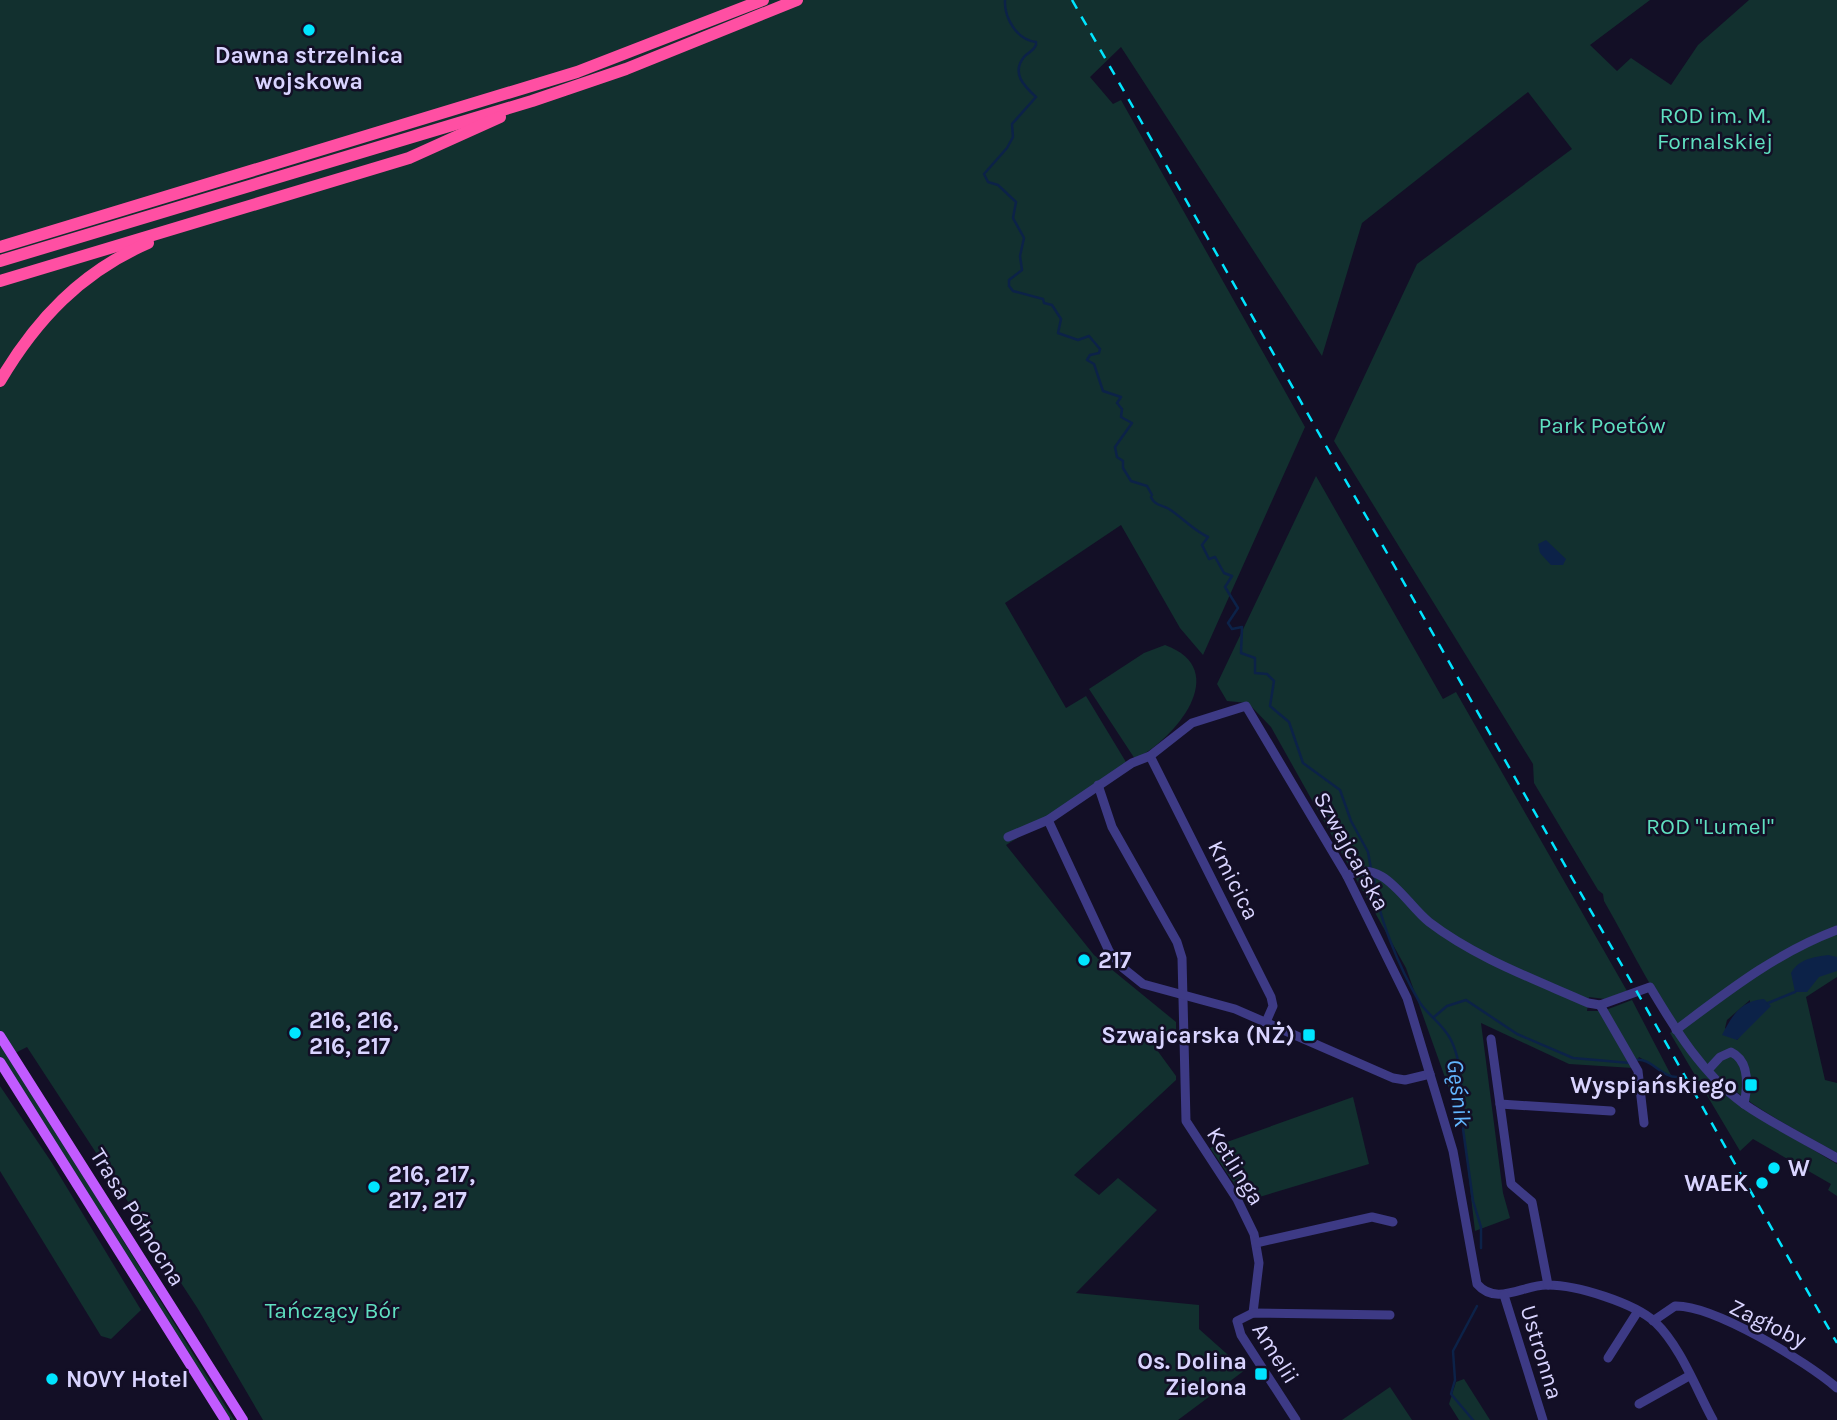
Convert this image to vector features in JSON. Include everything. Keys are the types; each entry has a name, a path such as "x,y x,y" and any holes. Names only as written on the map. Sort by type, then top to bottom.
{"highway":[{"path":"0,247 577,72 762,0"},
{"path":"0,261 532,101 665,55 797,0"},
{"path":"0,281 409,158 532,101"},
{"path":"0,381 41,320 78,285 137,248 194,223"},
{"path":"0,239 47,233"}],"main road":[{"name":"Trasa Północna","path":"0,1036 243,1420"},
{"name":"Trasa Północna","path":"0,1062 225,1420"}],"street":[{"name":"Szwajcarska","path":"1008,837 1048,820 1132,763 1150,756 1192,723 1246,706 1347,876 1407,998 1453,1152 1479,1287 1504,1295"},
{"name":"Kmicica","path":"1150,756 1271,997 1273,1006 1266,1022"},
{"name":"Ketlinga","path":"1098,785 1112,827 1177,942 1182,958 1186,1121 1241,1204 1256,1243 1259,1263 1253,1313"},
{"path":"1048,820 1109,951 1123,968 1143,984 1235,1009 1393,1078 1402,1080 1430,1074"},
{"path":"1347,876 1366,870 1384,876 1425,919 1448,936 1492,960 1588,1003 1600,1005 1650,987 1676,1030 1709,1070 1744,1104 1837,1158"},
{"path":"1676,1030 1755,969 1801,944 1837,930"},
{"path":"1600,1005 1633,1062 1639,1079 1644,1123"},
{"path":"1491,1039 1511,1184 1532,1202 1548,1285"},
{"path":"1709,1070 1725,1053 1731,1052 1738,1056 1745,1068 1744,1104"},
{"path":"1500,1104 1611,1111"},
{"path":"1256,1243 1372,1217 1393,1222"},
{"path":"1504,1295 1548,1285 1586,1292 1638,1311 1653,1321 1666,1336 1713,1420"},
{"name":"Ustronna","path":"1504,1295 1543,1420"},
{"name":"Zagłoby","path":"1653,1321 1675,1306 1695,1309 1769,1341 1808,1365 1837,1388"},
{"path":"1608,1358 1638,1311"},
{"path":"1253,1313 1390,1315"},
{"name":"Amelii","path":"1253,1313 1241,1317 1236,1326 1296,1420"},
{"path":"1639,1404 1689,1376"}],"green space":[{"path":"0,0 1650,0 1590,45 1617,71 1631,58 1671,85 1698,45 1749,0 1837,0 1837,977 1806,997 1825,1080 1837,1083 1837,1153 1732,1089 1685,1038 1642,970 1604,901 1603,894 1598,890 1534,783 1533,764 1334,441 1417,264 1572,149 1528,92 1362,223 1322,356 1121,47 1090,77 1113,104 1121,100 1305,427 1203,655 1180,628 1121,525 1005,603 1066,708 1086,696 1129,767 1006,845 1094,955 1176,1022 1176,1035 1157,1050 1176,1076 1176,1080 1074,1175 1099,1195 1118,1178 1157,1210 1076,1293 1199,1305 1199,1329 1245,1370 1178,1420 263,1420 198,1309 27,1047 9,1056 234,1420 231,1420 0,1062","holes":["1750,1000 1749,1025 1737,1040 1725,1028 1727,1020"]},
{"path":"1316,476 1443,699 1456,692 1627,991 1605,999 1589,997 1587,1011 1603,1011 1632,1000 1672,1077 1639,1057 1633,1068 1569,1064 1481,1023 1503,1193 1510,1218 1475,1231 1463,1128 1406,968 1271,727 1248,703 1227,701 1217,684"},
{"path":"1165,645 1185,656 1195,671 1196,687 1180,721 1151,749 1135,759 1089,689 1144,653"},
{"path":"1675,1030 1746,1110 1837,1164 1837,1196 1828,1190 1831,1184 1753,1139 1740,1151 1670,1033"},
{"path":"0,1086 52,1163 141,1310 111,1339 101,1336 0,1171"},
{"path":"1353,1097 1369,1164 1246,1201 1210,1148"},
{"path":"1464,1379 1490,1420 1459,1420 1449,1404 1456,1382"},
{"path":"1390,1387 1412,1420 1342,1420"}],"water":[{"path":"1546,540 1566,559 1563,565 1551,565 1540,553 1538,544"},
{"path":"1828,955 1837,957 1837,971 1819,977 1807,992 1795,992 1791,973 1794,968 1807,959"},
{"path":"1764,999 1771,1006 1737,1040 1722,1035 1733,1016 1743,1006"}],"waterway":[{"name":"Gęśnik","path":"1005,0 1009,21 1013,27 1023,37 1036,42 1019,68 1021,79 1036,97 1012,124 1013,137 1007,148 984,174 988,182 998,185 1016,202 1013,218 1024,238 1020,256 1022,270 1009,280 1009,286 1013,291 1043,299 1044,303 1052,305 1061,319 1058,333 1078,340 1089,336 1100,349 1099,353 1090,355 1087,360 1094,364 1103,391 1121,397 1117,403 1122,409 1121,417 1132,423 1115,447 1117,457 1123,461 1123,468 1131,481 1147,486 1152,495"},
{"name":"Gęśnik","path":"1151,497 1208,537 1202,545 1209,559 1215,557 1224,573 1232,576 1225,587 1238,608 1228,623 1232,629 1242,627 1241,653 1255,658 1255,673 1267,674 1274,681 1270,706 1289,722 1303,763 1340,790 1351,821 1368,852 1371,869"},
{"name":"Gęśnik","path":"1374,877 1384,925 1405,975 1420,1003 1444,1029 1455,1050 1460,1071 1466,1123 1463,1129 1473,1201 1481,1227 1481,1248"},
{"path":"1768,1003 1795,992"},
{"path":"1434,1017 1447,1006 1466,1000 1517,1034 1573,1058 1630,1063"},
{"path":"1636,1060 1647,1062 1667,1075 1679,1077"},
{"name":"Gęśnik","path":"1473,1420 1451,1394 1455,1380 1453,1351 1477,1306"}],"railway":[{"path":"1072,0 1837,1343"}],"place":[{"name":"Dawna strzelnica wojskowa","path":"309,30"},
{"name":"217","path":"1084,960"},
{"name":"216, 216, 216, 217","path":"295,1033"},
{"name":"Szwajcarska (NŻ)","path":"1309,1035"},
{"name":"Wyspiańskiego","path":"1751,1085"},
{"name":"W","path":"1774,1168"},
{"name":"WAEK","path":"1762,1183"},
{"name":"216, 217, 217, 217","path":"374,1187"},
{"name":"Os. Dolina Zielona","path":"1261,1374"},
{"name":"NOVY Hotel","path":"52,1379"}],"park label":[{"name":"ROD im. M. Fornalskiej","path":"1715,128"},
{"name":"Park Poetów","path":"1602,425"},
{"name":"ROD \"Lumel\"","path":"1710,826"},
{"name":"Tańczący Bór","path":"332,1310"}]}
